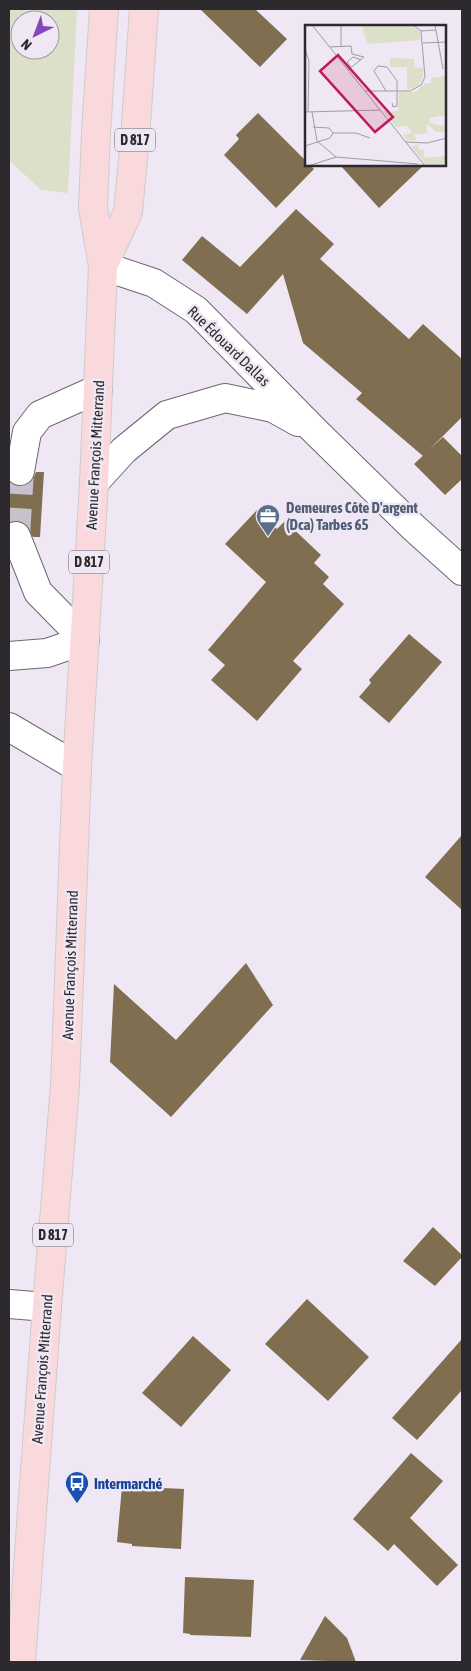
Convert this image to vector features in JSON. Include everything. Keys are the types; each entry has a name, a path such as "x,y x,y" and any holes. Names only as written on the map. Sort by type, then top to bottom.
{"main road":[{"name":"Avenue François Mitterrand","path":"20,1662 65,1085 77,767 94,484 104,266 93,208 104,9"},
{"name":"Avenue François Mitterrand","path":"104,266 128,212 144,9"}],"street":[{"name":"Rue Édouard Dallas","path":"104,266 154,283 196,310 315,431 413,527 462,571"},
{"path":"20,471 27,432 40,415 98,390"},
{"name":"Rue Édouard Dallas","path":"94,484 124,450 167,415 225,398 273,408 315,431"},
{"path":"9,656 47,653 85,640 38,592 12,546"},
{"path":"9,727 77,767"},
{"path":"9,1304 47,1308"}],"green space":[{"path":"9,9 77,9 68,193 41,190 9,160"}],"building":[{"path":"200,9 255,9 287,39 260,67"},
{"path":"258,113 305,160 305,166 311,166 314,169 276,208 224,155 239,139 236,135"},
{"path":"341,166 423,166 379,208"},
{"path":"296,209 334,244 320,259 409,339 423,324 462,359 462,417 423,456 356,399 362,393 303,343 283,274 247,314 182,260 202,236 240,267"},
{"path":"443,437 462,456 462,479 445,495 414,464"},
{"path":"36,472 44,472 40,537 33,537 25,524 18,521 9,523 9,481 17,486 26,485 32,481"},
{"path":"257,510 277,529 285,521 321,555 314,563 329,577 323,584 344,604 293,661 302,669 257,721 211,680 225,665 208,650 266,582 225,544"},
{"path":"409,634 442,662 389,723 359,697 371,683 369,680"},
{"path":"462,835 462,910 425,877"},
{"path":"246,963 273,1005 171,1117 110,1062 114,984 176,1040"},
{"path":"433,1227 462,1255 435,1286 403,1261"},
{"path":"307,1299 369,1357 328,1401 265,1344"},
{"path":"193,1336 231,1370 181,1427 142,1393"},
{"path":"462,1339 462,1390 417,1440 392,1418"},
{"path":"411,1453 443,1481 410,1518 458,1565 437,1586 394,1544 388,1551 353,1519"},
{"path":"122,1486 184,1489 181,1549 132,1546 132,1544 117,1542"},
{"path":"185,1577 254,1580 251,1637 190,1635 183,1633"},
{"path":"325,1616 347,1638 356,1662 300,1660"}],"tunnel":[{"path":"16,536 20,471"}],"place":[{"name":"Demeures Côte D'argent (Dca) Tarbes 65","path":"268,537"},
{"name":"Intermarché","path":"77,1504"}]}
